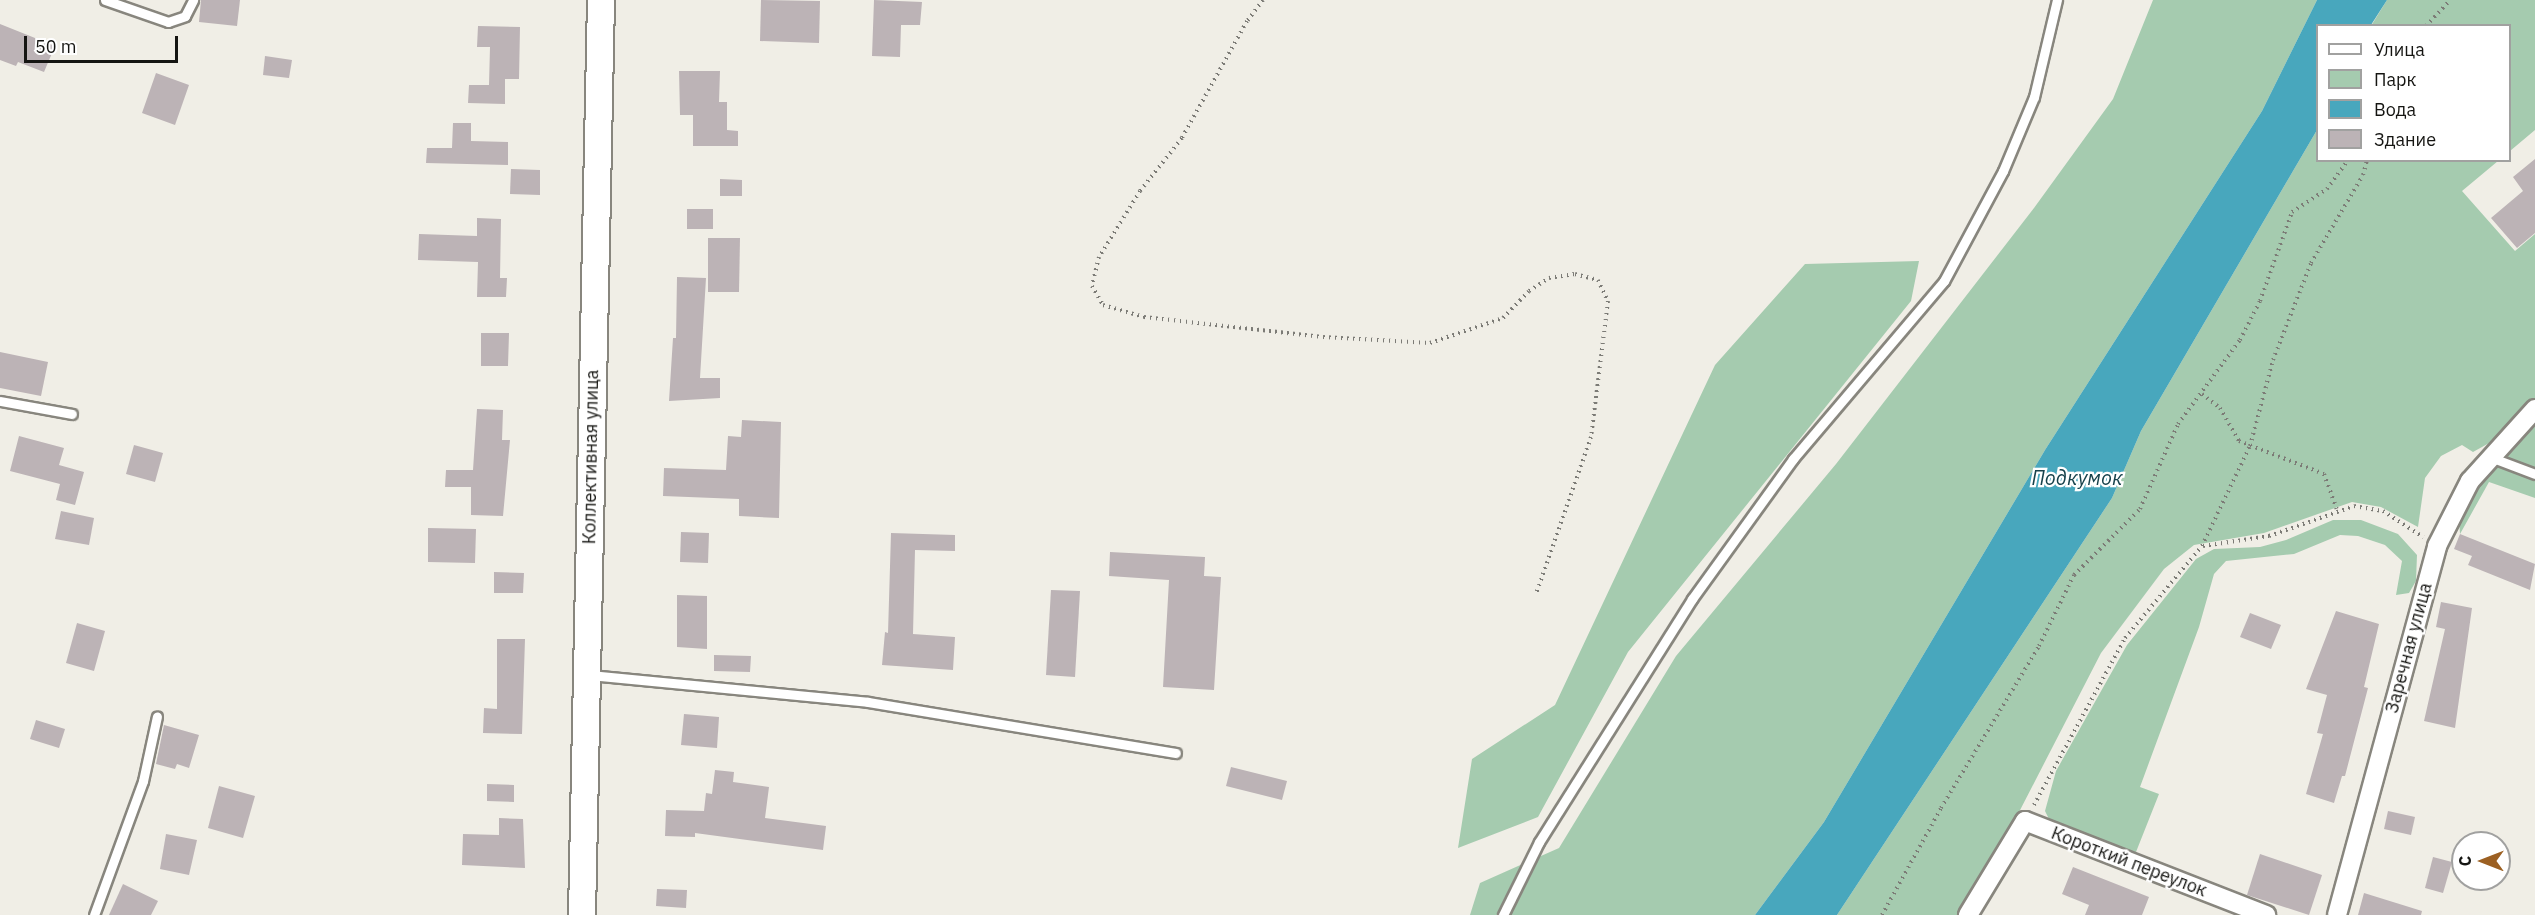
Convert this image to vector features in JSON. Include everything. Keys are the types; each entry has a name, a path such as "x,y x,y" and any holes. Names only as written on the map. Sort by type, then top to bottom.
{"street":[{"name":"Коллективная улица","path":"582,915 601,0"},
{"name":"Заречная улица","path":"2337,915 2437,546 2470,481 2535,409"},
{"path":"1968,915 2025,821"},
{"name":"Короткий переулок","path":"2025,821 2266,915"}],"lane":[{"path":"105,0 168,22 185,16 193,0"},
{"path":"1503,915 1539,842 1692,599 1793,459 1944,281 2003,171 2029,108 2043,67 2058,0"},
{"path":"0,400 72,414"},
{"path":"2490,457 2535,474"},
{"path":"586,675 868,702 1176,753"},
{"path":"94,915 143,781 157,716"}],"path":[{"path":"1263,0 1247,21 1182,138 1140,191 1099,257 1092,286 1103,305 1144,317 1323,337 1430,343 1503,318 1529,291 1550,278 1575,274 1598,280 1608,301 1591,437 1536,594"},
{"path":"2428,24 2450,0"},
{"path":"1882,915 1941,808 2039,646 2074,575 2140,509 2178,424 2241,340 2260,301 2292,212 2327,189 2347,162"},
{"path":"2025,821 2125,638 2202,546 2250,446 2273,360 2311,263 2363,175 2366,162"},
{"path":"2202,394 2220,408 2240,441 2319,470 2327,479 2337,509"},
{"path":"2202,546 2269,536 2337,509 2368,506 2383,511 2437,546"}],"green space":[{"path":"2153,0 2317,0 2262,111 2045,450 1824,822 1755,915 1470,915 1480,883 1559,848 1676,656 1836,464 2034,208 2113,99"},
{"path":"2387,0 2535,0 2535,130 2511,150 2511,24 2372,24"},
{"path":"2316,132 2316,162 2497,162 2462,191 2515,251 2535,234 2535,400 2500,437 2473,452 2462,445 2441,456 2425,478 2418,527 2381,507 2352,502 2264,533 2194,545 2164,569 2101,653 2017,816 1960,915 1837,915 2112,498 2141,431"},
{"path":"1919,261 1911,301 1628,652 1538,817 1458,848 1472,759 1555,705 1715,365 1805,264"},
{"path":"2535,418 2535,469 2510,460 2505,453"},
{"path":"2491,466 2510,467 2535,477 2535,498 2489,482 2460,534 2459,519"},
{"path":"2333,520 2361,520 2398,534 2417,555 2416,581 2409,593 2396,595 2402,561 2385,545 2358,536 2340,535 2294,554 2226,561 2214,574 2199,627 2140,787 2159,794 2136,852 2109,847 2051,823 2045,811 2056,771 2127,645 2196,559 2214,549 2260,547 2286,540"}],"water":[{"name":"Подкумок","path":"2317,0 2387,0 2372,24 2316,24 2316,132 2141,431 2112,498 1837,915 1755,915 1824,822 2045,450 2262,111"}],"building":[{"path":"201,0 240,0 237,26 199,22"},
{"path":"761,0 820,1 819,43 760,41"},
{"path":"874,0 922,2 920,25 901,25 900,57 872,56"},
{"path":"0,24 55,46 44,72 18,62 16,66 0,60"},
{"path":"478,26 520,27 519,79 505,79 505,104 468,103 469,85 489,85 490,47 477,47"},
{"path":"265,56 292,60 289,78 263,75"},
{"path":"679,71 720,71 719,102 727,102 727,130 738,131 738,146 693,146 693,115 680,115"},
{"path":"156,73 189,85 175,125 142,113"},
{"path":"453,123 471,123 471,141 508,142 508,165 426,163 427,148 452,148"},
{"path":"2535,159 2535,233 2517,248 2491,218 2523,191 2513,177"},
{"path":"511,169 540,170 540,195 510,194"},
{"path":"720,179 742,180 742,196 720,196"},
{"path":"687,209 713,209 713,229 687,229"},
{"path":"477,218 501,219 500,278 507,278 506,297 477,297 478,262 418,260 419,234 477,236"},
{"path":"708,238 740,238 739,292 708,292"},
{"path":"677,277 706,278 700,378 720,378 720,398 669,401 673,338 676,338"},
{"path":"481,333 509,333 508,366 481,366"},
{"path":"0,352 48,362 41,396 0,388"},
{"path":"477,409 503,410 502,440 510,440 503,516 471,515 471,487 445,487 446,470 473,470"},
{"path":"742,420 781,422 779,518 739,516 739,499 663,496 664,468 726,470 728,436 741,437"},
{"path":"19,436 64,448 59,465 84,472 75,505 56,500 60,484 10,471"},
{"path":"134,445 163,453 155,482 126,474"},
{"path":"61,511 94,518 89,545 55,539"},
{"path":"428,528 476,529 475,563 428,562"},
{"path":"681,532 709,533 708,563 680,562"},
{"path":"891,533 955,535 955,551 915,550 913,634 955,637 953,670 882,665 885,632 888,633"},
{"path":"2460,534 2535,564 2530,590 2468,565 2472,556 2454,549"},
{"path":"1110,552 1205,557 1204,576 1221,577 1214,690 1163,687 1169,580 1109,576"},
{"path":"494,572 524,573 523,593 494,593"},
{"path":"1051,590 1080,591 1075,677 1046,675"},
{"path":"677,595 707,596 707,649 677,647"},
{"path":"2441,602 2472,608 2455,728 2424,721 2445,629 2436,627"},
{"path":"2336,611 2379,624 2364,687 2368,688 2345,776 2342,776 2334,803 2306,794 2323,734 2317,733 2327,695 2306,689"},
{"path":"2250,613 2281,625 2271,649 2240,637"},
{"path":"77,623 105,631 94,671 66,663"},
{"path":"497,639 525,639 522,734 483,733 484,708 497,709"},
{"path":"714,655 751,656 750,672 714,671"},
{"path":"684,714 719,717 717,748 681,745"},
{"path":"36,720 65,729 59,748 30,739"},
{"path":"164,725 199,735 189,768 177,764 175,769 156,764"},
{"path":"1231,767 1287,781 1282,800 1226,786"},
{"path":"715,770 734,772 733,782 769,787 765,818 826,826 823,850 695,833 695,837 665,836 666,810 704,811 706,793 712,794"},
{"path":"487,784 514,785 514,802 487,801"},
{"path":"219,786 255,796 243,838 208,828"},
{"path":"2388,811 2415,817 2411,835 2384,829"},
{"path":"499,818 523,819 525,868 462,865 463,834 499,835"},
{"path":"166,834 197,840 189,875 160,869"},
{"path":"2260,854 2322,875 2309,915 2247,895"},
{"path":"2433,857 2451,862 2443,893 2425,888"},
{"path":"2073,867 2149,897 2142,915 2085,915 2089,905 2062,894"},
{"path":"123,884 158,901 151,915 109,915"},
{"path":"657,889 687,890 686,908 656,906"},
{"path":"2364,893 2422,911 2421,915 2358,915"}]}
